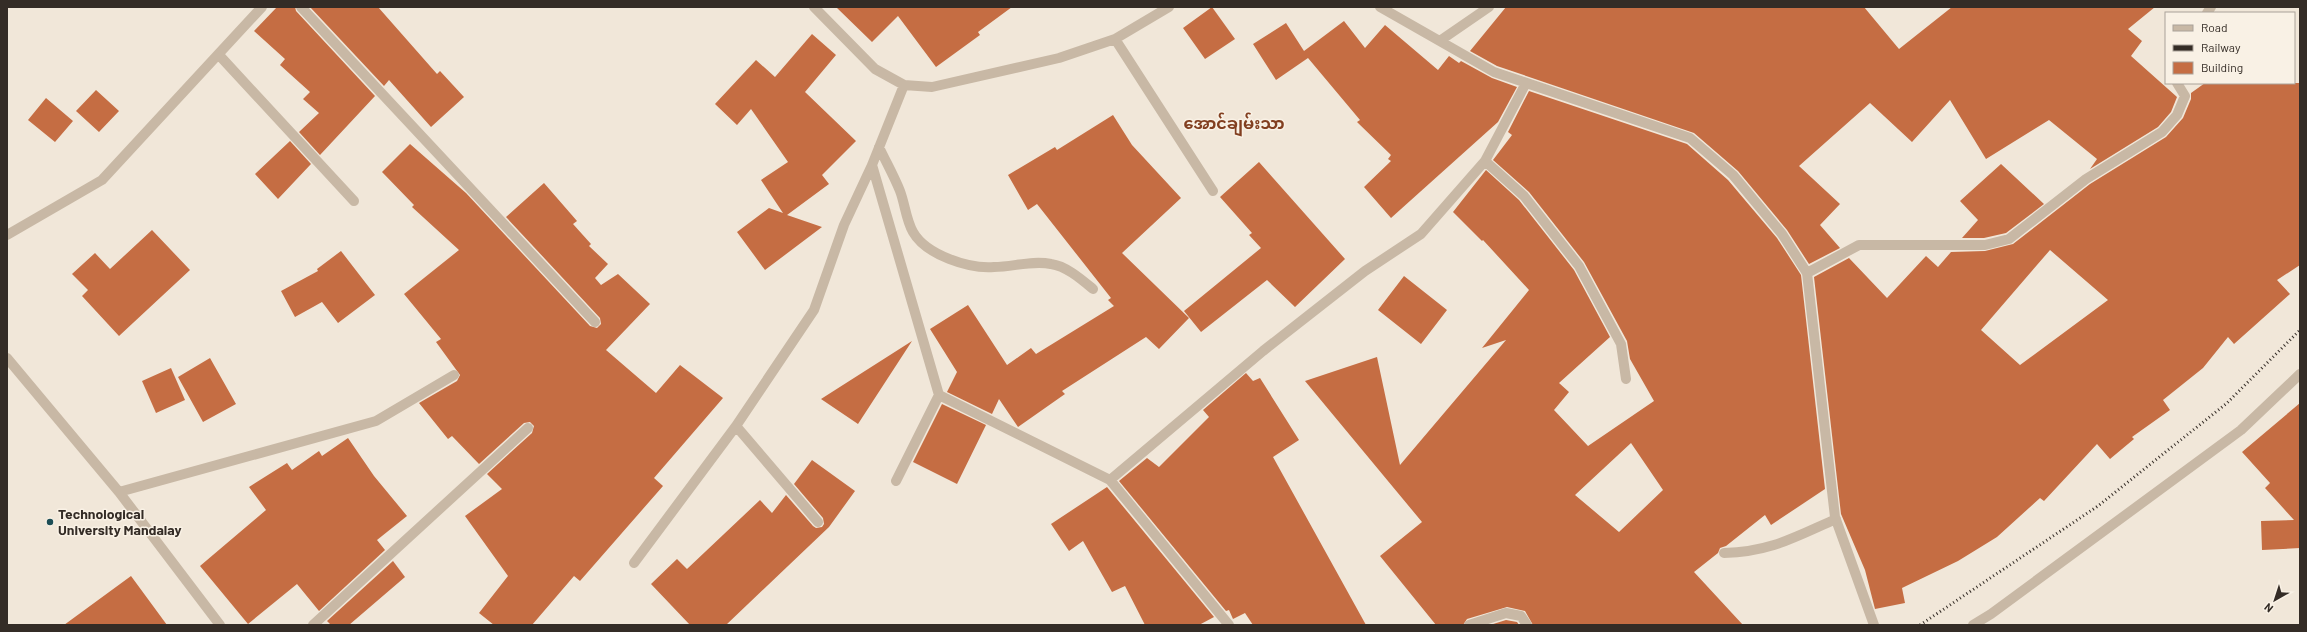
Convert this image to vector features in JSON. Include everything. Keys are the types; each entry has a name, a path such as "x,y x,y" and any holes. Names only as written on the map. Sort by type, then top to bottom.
{"street":[{"path":"7,235 102,180 262,7"},
{"path":"301,7 595,322"},
{"path":"814,7 875,69 904,85 932,88 1059,58 1115,39 1169,7"},
{"path":"1380,7 1441,40 1494,72 1690,138 1733,175 1782,234 1807,273 1836,519 1874,625"},
{"path":"1441,40 1489,7"},
{"path":"1115,39 1213,191"},
{"path":"219,55 354,201"},
{"path":"1110,480 1263,351 1365,271 1421,234 1486,161 1526,83"},
{"path":"1807,273 1859,244 1985,245 2008,239 2086,180 2162,132 2176,115 2185,96 2178,84"},
{"path":"634,563 736,426 814,310 844,225 872,165 904,85"},
{"path":"879,147 900,190 913,232 929,248 946,258 975,266 993,268 1027,263 1052,264 1079,277 1093,289"},
{"path":"1486,161 1524,196 1580,266 1621,344 1626,379"},
{"path":"872,165 939,395 896,481"},
{"path":"7,358 119,492 220,625"},
{"path":"1973,625 1991,614 2241,430 2300,374"},
{"path":"119,492 376,421 454,375"},
{"path":"939,395 1110,480 1229,625"},
{"path":"736,426 818,522"},
{"path":"313,625 528,428"},
{"path":"1724,552 1746,552 1775,546 1836,519"},
{"path":"1469,625 1506,613 1521,616 1527,625"}],"building":[{"path":"277,7 295,7 296,11 375,96 320,155 299,132 319,113 303,99 310,92 280,65 285,59 254,31"},
{"path":"310,7 378,7 437,74 440,71 464,97 431,127 389,80 384,86"},
{"path":"836,7 1012,7 978,32 980,35 936,67 898,16 872,42"},
{"path":"1212,7 1235,39 1205,59 1183,28"},
{"path":"1506,7 1864,7 1899,49 1952,7 2155,7 2128,29 2142,41 2131,56 2177,97 2171,112 2158,127 2090,169 2097,159 2049,120 1986,159 1950,100 1912,142 1870,103 1799,166 1840,204 1820,225 1840,248 1809,264 1787,230 1738,171 1694,133 1497,66 1470,51"},
{"path":"1344,21 1365,48 1385,25 1438,70 1449,56 1459,63 1461,61 1492,78 1517,87 1498,122 1391,218 1364,187 1391,161 1388,159 1391,155 1357,122 1360,120 1308,58 1276,80 1253,44 1286,23 1304,51"},
{"path":"812,34 836,55 805,92 856,141 822,175 829,184 787,215 822,227 765,270 737,232 769,208 783,213 761,180 788,162 751,109 737,125 715,104 756,60 775,77"},
{"path":"2300,83 2300,265 2277,280 2290,294 2234,344 2228,337 2203,368 2163,400 2170,410 2132,437 2134,439 2110,459 2097,444 2044,501 2040,498 1997,537 1958,561 1902,588 1905,603 1875,609 1865,570 1841,514 1814,277 1849,258 1887,298 1926,256 1938,267 1951,252 1985,251 2013,244 2090,184 2166,137 2183,118 2191,99 2191,93 2204,84","holes":["2050,250 2108,300 2020,365 1981,330"]},
{"path":"96,90 119,111 99,132 76,111"},
{"path":"1529,91 1687,144 1728,180 1777,238 1801,275 1825,489 1771,525 1765,515 1726,546 1720,548 1718,553 1694,572 1743,625 1533,625 1525,611 1507,607 1467,619 1463,625 1436,625 1380,556 1422,522 1305,381 1377,357 1400,465 1506,340 1482,348 1529,290 1483,240 1482,241 1453,212 1486,170 1519,200 1574,270 1610,337 1559,383 1569,392 1554,410 1588,446 1654,401 1630,359 1627,341 1584,262 1529,192 1493,160 1512,135 1508,132","holes":["1631,443 1663,490 1619,532 1575,495"]},
{"path":"46,98 73,121 55,142 28,120"},
{"path":"1113,115 1132,145 1181,198 1122,253 1189,318 1159,349 1146,337 1062,391 1065,394 1018,427 999,399 992,414 947,392 957,372 930,329 968,305 1007,365 1031,348 1036,354 1114,306 1108,300 1111,298 1037,204 1028,210 1008,175 1055,147 1057,150"},
{"path":"290,141 311,164 278,199 255,174"},
{"path":"410,144 466,193 590,326 597,328 601,324 600,318 506,217 544,183 577,221 573,224 591,244 589,246 608,264 595,278 601,285 618,274 650,304 606,350 656,393 680,365 723,398 654,478 663,486 580,581 574,576 532,625 494,625 479,613 508,576 465,516 502,489 487,474 532,433 534,426 530,422 524,423 479,464 452,436 448,439 419,403 457,381 460,375 436,342 441,339 404,294 459,250 412,207 414,205 382,172"},
{"path":"1259,162 1345,259 1295,307 1267,280 1201,332 1184,311 1261,248 1249,235 1252,233 1220,197"},
{"path":"2001,164 2044,204 2006,233 1984,238 1962,238 1978,220 1960,201"},
{"path":"152,230 190,270 119,336 82,296 88,290 72,274 95,253 110,269"},
{"path":"341,251 375,295 338,323 322,302 295,317 281,291 318,271 317,269"},
{"path":"1404,276 1447,310 1421,344 1378,310"},
{"path":"912,341 858,424 821,399"},
{"path":"210,358 236,404 203,422 178,377"},
{"path":"171,368 185,400 156,413 142,381"},
{"path":"1246,373 1253,381 1260,378 1299,440 1273,457 1366,625 1253,625 1245,613 1233,619 1229,610 1226,611 1119,481 1147,458 1159,467 1209,417 1203,410"},
{"path":"2300,403 2300,548 2262,550 2261,521 2294,520 2265,488 2270,483 2242,452"},
{"path":"942,404 986,425 957,484 913,462"},
{"path":"348,438 374,476 407,516 377,540 385,550 319,611 297,584 248,624 200,566 266,510 249,487 287,463 292,470 319,451 322,456"},
{"path":"812,460 855,491 829,527 726,625 690,625 651,584 677,559 687,569 760,500 772,513 786,495 813,526 816,528 822,527 824,524 823,518 794,484"},
{"path":"1107,487 1214,617 1199,625 1145,625 1125,586 1112,592 1083,541 1069,551 1051,524"},
{"path":"393,561 405,577 349,625 331,625 327,621"},
{"path":"131,576 167,625 64,625"},
{"path":"1506,620 1517,622 1519,625 1490,625"}],"railway":[{"path":"1920,625 2098,506 2227,403 2300,330"}],"place":[{"name":"Technological University Mandalay","path":"50,522"}],"district":[{"name":"အောင်ချမ်းသာ","path":"1234,123"}]}
